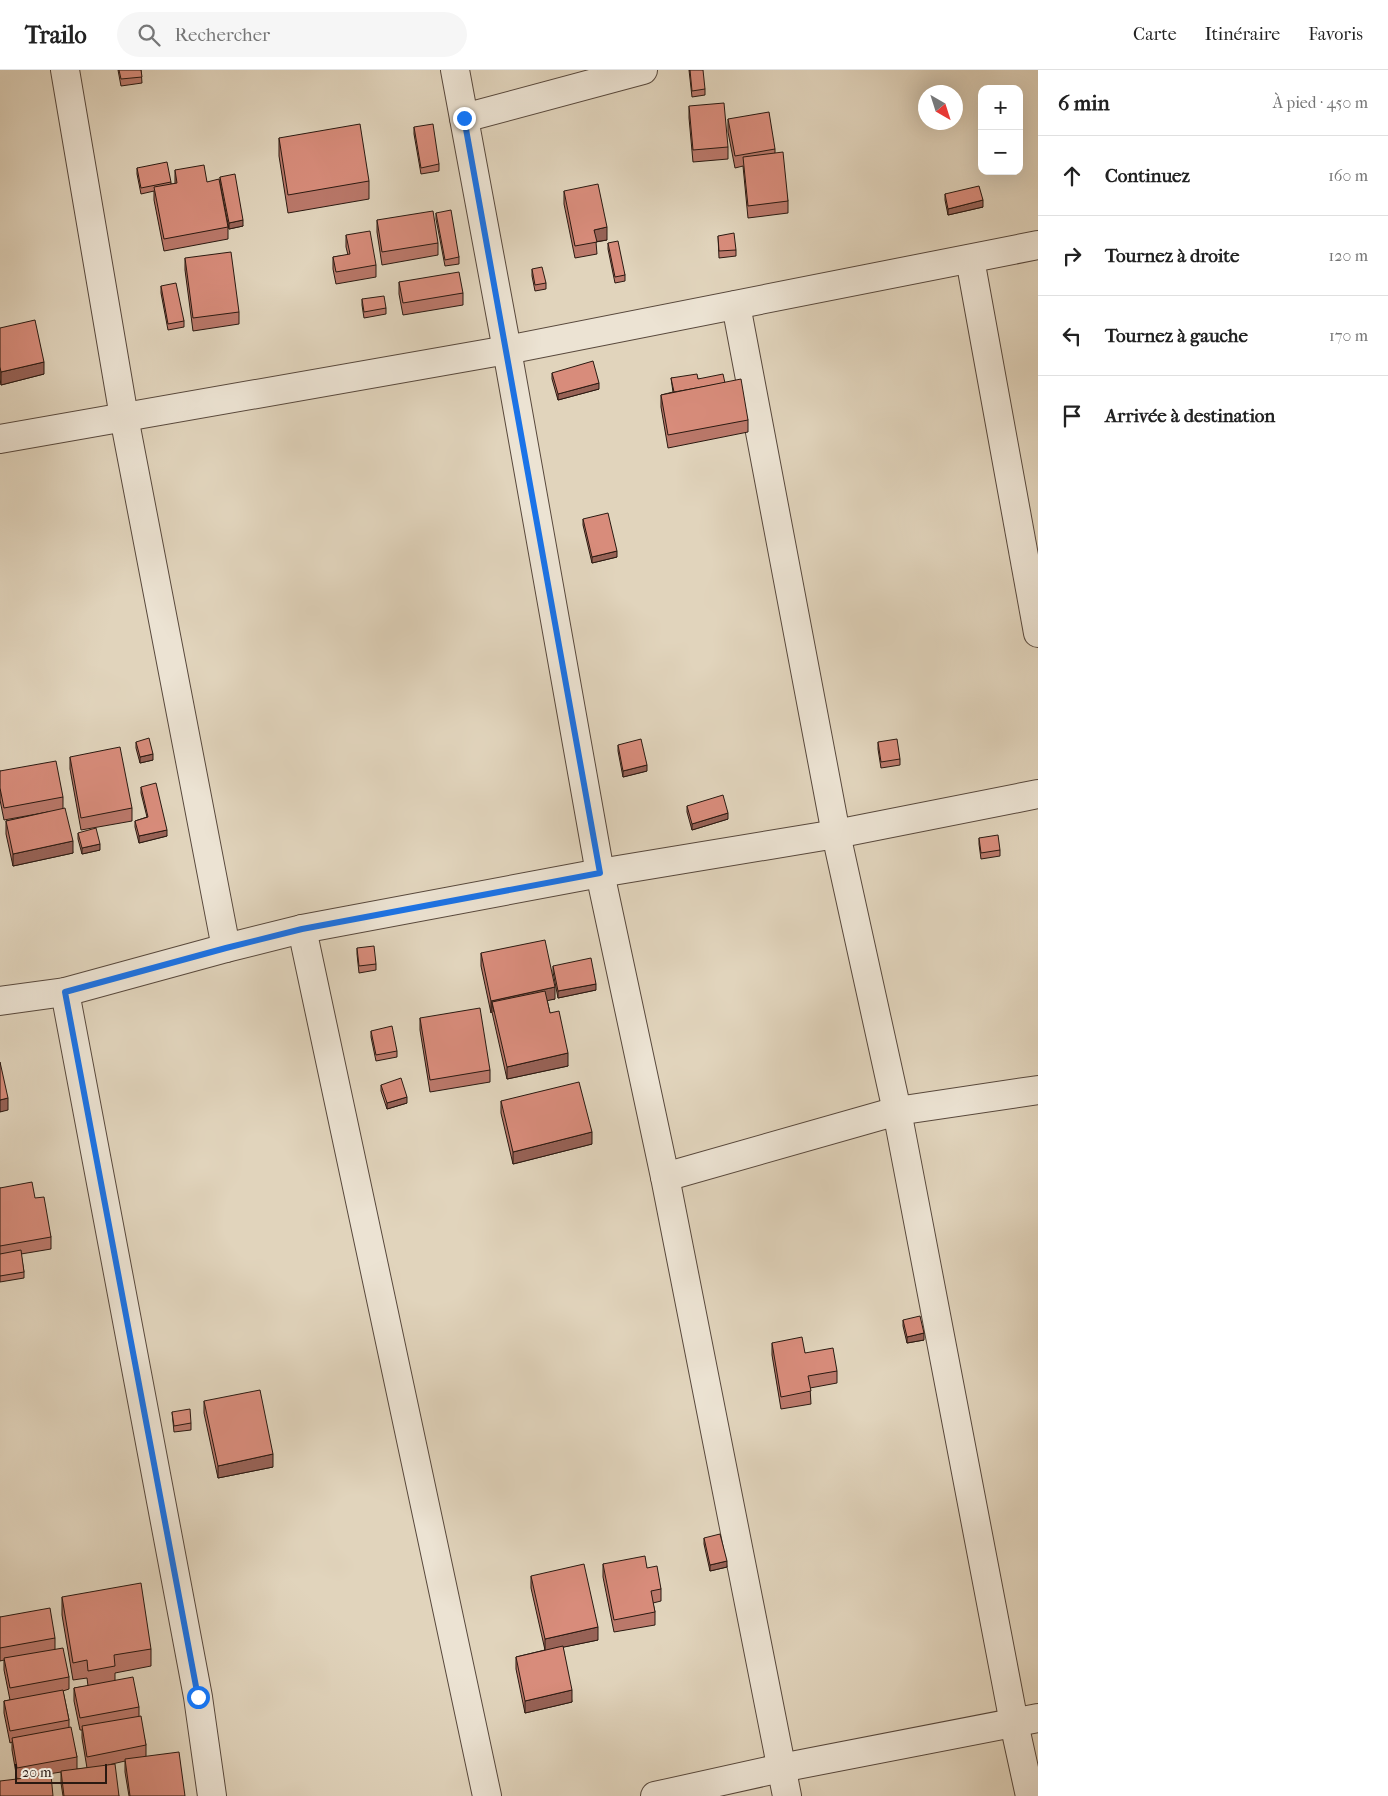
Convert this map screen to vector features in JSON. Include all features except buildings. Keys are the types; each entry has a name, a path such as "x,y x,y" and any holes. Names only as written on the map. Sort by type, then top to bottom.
{"street":[{"path":"64,70 124,417 226,948"},
{"path":"455,70 600,873 665,1177 787,1796"},
{"path":"464,118 643,70"},
{"path":"0,439 507,350 1038,245"},
{"path":"970,258 1038,633"},
{"path":"736,304 836,834 897,1111 1026,1721 1030,1796"},
{"path":"0,1001 65,992 302,929 600,873 836,834 1038,794"},
{"path":"302,929 487,1796"},
{"path":"65,992 196,1687 212,1796"},
{"path":"665,1177 897,1111 1038,1090"},
{"path":"656,1796 780,1768 1026,1721"}],"route":[{"path":"198,1697 65,992 302,929 600,873 464,118"}]}
